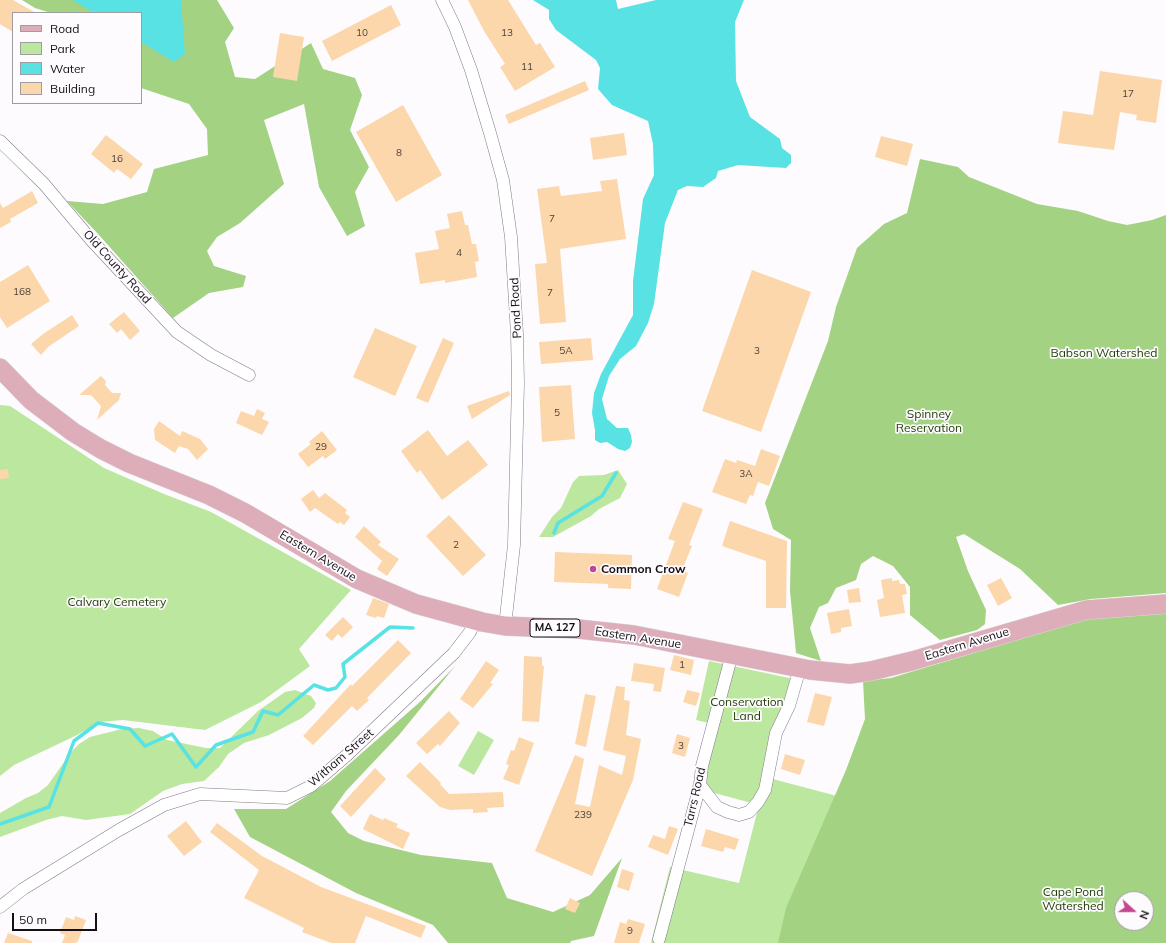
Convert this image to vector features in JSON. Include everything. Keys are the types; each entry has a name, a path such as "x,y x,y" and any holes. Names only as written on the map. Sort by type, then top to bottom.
{"main road":[{"name":"Eastern Avenue","path":"0,368 31,400 73,432 101,449 129,463 209,495 245,513 357,579 416,604 475,621 505,626 578,629 634,635 800,668 833,673 871,671 912,661 1086,610 1166,604"}],"street":[{"name":"Pond Road","path":"442,0 455,27 471,70 490,133 503,180 511,237 517,334 518,383 514,545 505,626"},
{"name":"Old County Road","path":"0,141 44,184 96,246 178,332 211,355 249,375"},
{"name":"Witham Street","path":"0,907 23,889 119,830 164,805 200,794 288,798 311,786 358,745 454,653 470,632 475,621"},
{"name":"Tarrs Road","path":"659,939 700,785 702,766 732,654"},
{"path":"700,785 717,807 728,812 738,814 749,812 758,802 765,790 776,733 789,706 800,668"}],"green space":[{"path":"22,0 217,0 234,28 225,42 235,77 255,79 311,43 323,69 355,78 362,95 350,130 369,167 355,192 365,226 347,236 319,187 304,104 264,120 284,184 240,223 217,237 207,251 214,266 246,276 243,287 209,293 173,318 67,201 103,204 147,192 154,169 208,155 207,129 189,104 142,88 142,12 48,12 35,8"},
{"path":"920,159 958,167 969,177 1037,204 1078,211 1108,221 1127,225 1152,220 1166,215 1166,593 1091,599 1058,605 1020,569 964,534 956,537 968,571 986,610 985,624 977,630 940,640 910,615 910,587 893,566 873,556 861,564 856,580 836,588 828,603 819,607 810,628 821,661 796,653 790,591 791,540 773,529 765,503 828,341 836,307 857,248 884,224 907,213"},
{"name":"Calvary Cemetery","path":"0,405 10,406 104,468 164,494 211,512 351,590 299,649 310,666 261,702 205,730 123,720 100,722 77,735 14,765 0,776"},
{"path":"618,470 627,484 620,498 553,537 539,537 552,517 561,508 573,482 579,476 604,475"},
{"name":"Cape Pond Watershed","path":"1166,613 1166,943 778,943 786,908 846,770 865,719 863,681 891,678 1092,617"},
{"name":"Conservation Land","path":"709,661 794,679 769,778 837,796 784,943 651,943 670,867 739,883 759,805 692,787 709,723 696,720"},
{"path":"456,665 399,735 346,791 331,812 348,833 364,841 421,855 492,863 507,898 553,912 590,895 622,858 594,936 571,941 570,943 448,943 433,925 356,893 250,837 234,809 286,809 330,781 421,701"},
{"path":"295,690 311,696 316,703 314,708 302,718 269,735 244,743 228,754 219,767 204,781 182,784 163,791 130,814 86,820 62,816 46,820 0,837 0,813 38,793 48,785 71,752 79,744 90,737 122,729 139,728 153,731 167,740 206,748 220,748 258,711 285,692"},
{"path":"478,731 494,740 474,775 458,766"}],"water":[{"path":"73,0 181,0 185,54 174,62 142,43 142,12 92,12"},
{"path":"533,0 616,0 618,9 656,0 744,0 735,22 736,81 750,117 780,139 782,148 791,155 791,163 786,168 738,165 718,171 716,178 703,187 687,186 678,190 665,223 654,304 648,323 636,346 620,359 609,376 602,399 607,419 617,428 628,428 632,442 630,448 625,451 618,449 607,442 600,443 595,440 592,413 594,393 601,374 633,315 633,281 643,199 654,175 653,144 648,121 612,105 598,89 600,68 596,60 556,30 549,19 549,10"}],"building":[{"path":"0,0 13,0 34,12 12,12 12,31 0,24"},
{"path":"468,0 508,0 536,45 540,43 555,67 515,91 500,67 505,64 484,31"},
{"path":"391,5 401,25 332,61 322,41"},
{"path":"280,33 304,37 297,81 273,77"},
{"path":"1100,71 1162,80 1156,123 1136,120 1137,115 1120,112 1114,150 1058,143 1063,111 1093,115"},
{"path":"585,81 589,90 509,124 505,115"},
{"path":"403,105 442,175 396,202 356,132"},
{"path":"624,133 627,155 593,160 590,138"},
{"path":"106,135 143,164 131,179 117,169 114,173 91,154"},
{"path":"881,136 913,144 907,166 875,157"},
{"path":"617,179 626,239 560,249 566,322 540,324 535,264 547,263 537,189 559,186 561,196 602,191 600,181"},
{"path":"32,191 38,203 10,219 11,222 0,228 0,203 3,208"},
{"path":"462,211 465,225 468,225 472,244 476,244 479,261 475,262 477,277 445,283 445,280 420,284 415,253 439,249 435,231 450,228 447,214"},
{"path":"28,265 50,301 7,328 0,317 0,282"},
{"path":"752,270 811,292 761,432 702,411"},
{"path":"124,312 140,331 130,340 121,329 117,333 109,324"},
{"path":"72,315 79,326 48,347 41,355 31,344 43,334"},
{"path":"375,328 417,346 395,396 353,377"},
{"path":"443,338 454,343 428,403 416,398"},
{"path":"591,338 593,360 541,364 539,342"},
{"path":"101,376 106,381 105,385 112,393 121,393 119,400 97,420 101,406 91,395 79,395"},
{"path":"571,385 575,439 542,442 539,387"},
{"path":"509,391 510,395 472,419 467,406"},
{"path":"257,409 265,413 262,419 269,422 262,435 236,423 241,411 254,416"},
{"path":"159,421 180,436 182,431 200,439 208,449 197,460 188,449 179,446 175,453 155,440 154,429"},
{"path":"428,430 447,456 468,440 488,465 442,500 420,470 417,473 401,451"},
{"path":"322,431 337,450 325,459 323,456 308,467 298,454 311,444 309,442"},
{"path":"761,449 780,456 769,486 758,482 753,496 750,495 746,504 712,492 725,459 736,463 737,460 755,466"},
{"path":"8,469 9,478 0,479 0,470"},
{"path":"313,490 319,498 325,493 347,510 345,513 350,517 344,525 340,522 338,524 315,508 310,512 301,499"},
{"path":"683,502 703,509 689,545 692,546 682,570 688,573 679,597 657,589 675,541 668,539"},
{"path":"449,515 486,555 463,576 426,536"},
{"path":"730,521 787,541 786,608 766,608 766,561 722,546"},
{"path":"364,526 381,542 378,545 399,559 387,576 377,569 382,561 355,537"},
{"name":"Common Crow","path":"555,552 632,555 631,589 608,588 608,584 554,582"},
{"path":"892,578 892,581 899,580 900,584 905,584 907,594 902,595 905,613 880,617 877,600 884,598 881,580"},
{"path":"1001,578 1012,598 998,606 987,585"},
{"path":"859,588 861,602 849,603 847,590"},
{"path":"373,598 389,604 384,618 377,616 376,618 366,615"},
{"path":"849,609 852,626 841,628 841,632 831,634 827,613"},
{"path":"343,617 353,627 342,638 338,634 332,641 325,635"},
{"path":"398,640 411,653 367,698 369,700 357,711 352,706 313,745 303,736 351,684 352,686"},
{"path":"674,655 694,660 691,675 670,670"},
{"path":"524,656 542,657 542,666 544,666 539,722 522,721"},
{"path":"486,661 499,670 490,683 493,684 473,708 460,699"},
{"path":"634,663 665,668 661,692 653,691 654,684 631,681"},
{"path":"616,686 625,687 624,700 630,701 626,735 641,739 633,780 592,876 535,851 575,755 584,759 575,804 590,807 599,765 622,775 626,756 603,750"},
{"path":"687,690 700,693 696,706 683,702"},
{"path":"815,693 832,697 824,726 807,722"},
{"path":"585,694 596,696 586,747 575,744"},
{"path":"449,711 460,723 440,746 438,744 427,754 416,743"},
{"path":"677,734 690,738 685,757 672,753"},
{"path":"519,737 534,743 519,785 503,779 509,765 506,764 511,750 514,751"},
{"path":"785,754 805,760 800,775 781,769"},
{"path":"420,762 441,783 440,784 449,794 503,792 504,807 487,808 488,812 473,813 473,809 450,810 440,807 406,776"},
{"path":"375,768 386,779 351,817 340,806"},
{"path":"370,814 383,820 384,818 398,824 396,827 410,833 403,849 363,829"},
{"path":"186,821 202,842 184,856 167,836"},
{"path":"217,823 262,856 321,887 426,926 421,938 366,916 355,943 331,943 302,932 304,928 244,898 259,870 210,832"},
{"path":"669,826 678,829 668,855 648,847 653,835 665,839"},
{"path":"706,829 739,839 735,850 725,847 723,852 701,846"},
{"path":"622,869 634,873 629,891 617,887"},
{"path":"570,898 580,903 575,913 565,909"},
{"path":"75,916 86,920 78,941 76,943 62,943 65,935 60,933 66,917 74,920"},
{"path":"628,919 645,924 639,943 614,943 620,922 626,924"},
{"path":"8,933 32,941 32,943 4,943"}],"waterway":[{"path":"554,533 558,523 602,496 616,473"},
{"path":"0,824 49,807 74,741 98,723 130,729 145,746 172,734 196,767 216,745 253,732 263,711 278,715 314,685 328,690 336,688 345,677 343,664 390,627 413,628"}],"place":[{"name":"Common Crow","path":"593,569"}],"park label":[{"name":"Babson Watershed","path":"1104,353"},
{"name":"Spinney Reservation","path":"929,421"}]}
